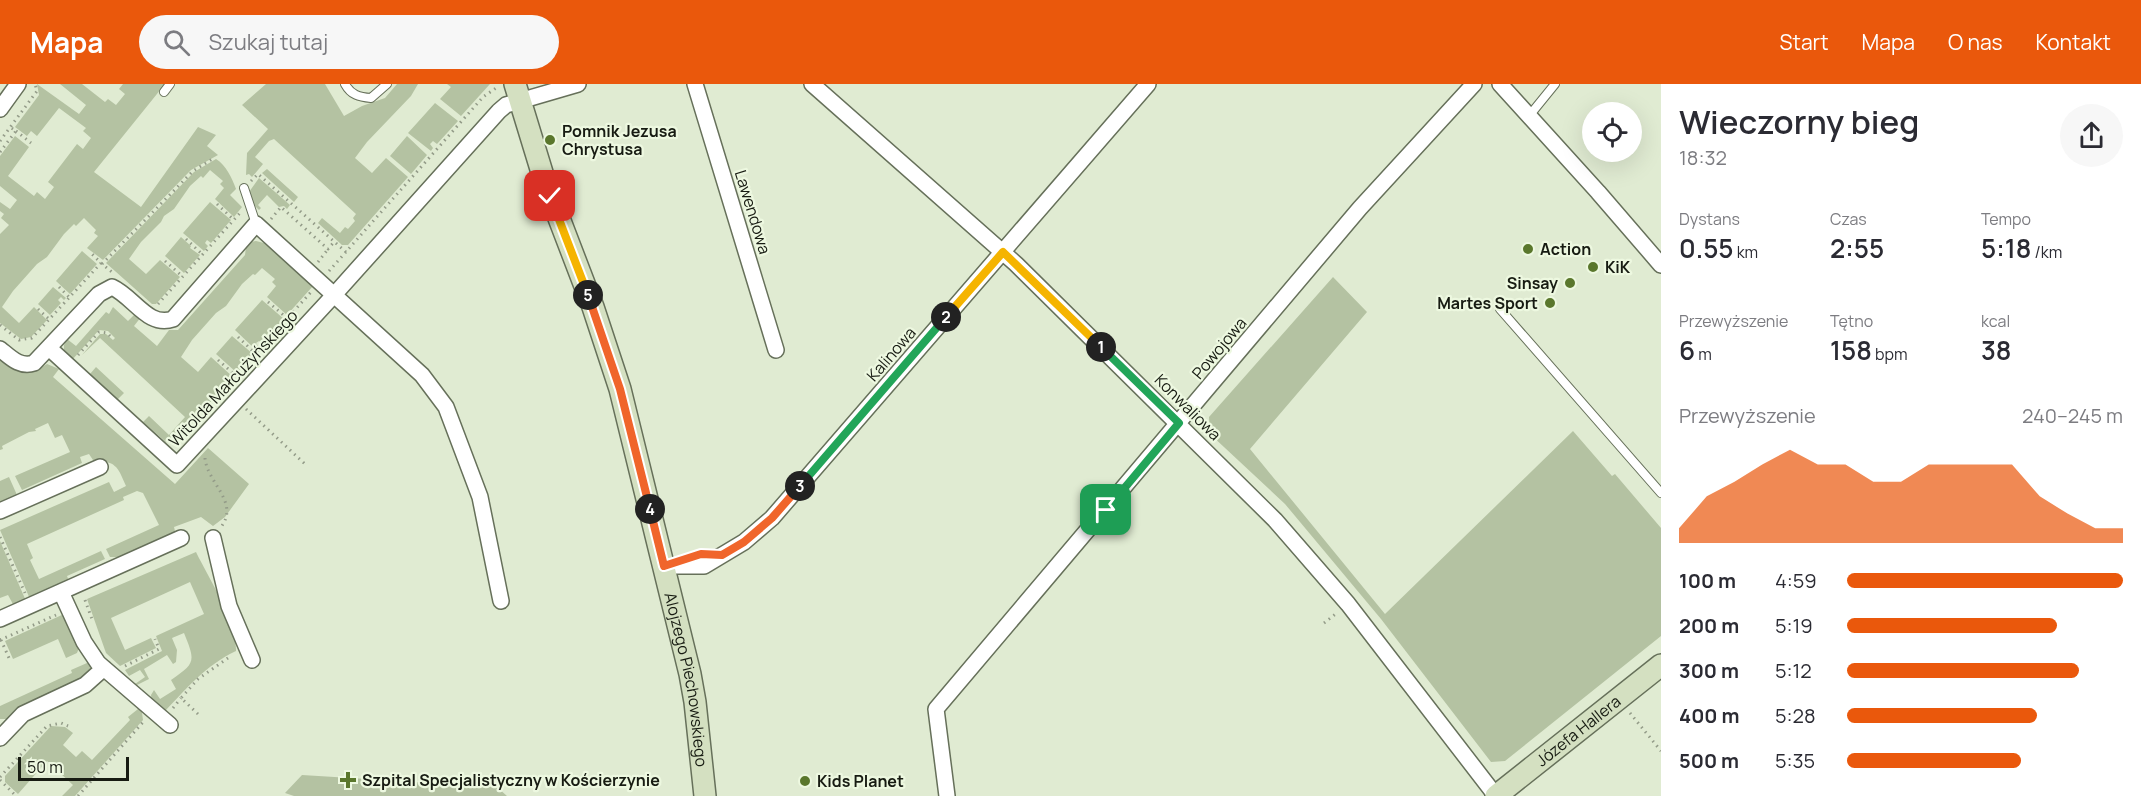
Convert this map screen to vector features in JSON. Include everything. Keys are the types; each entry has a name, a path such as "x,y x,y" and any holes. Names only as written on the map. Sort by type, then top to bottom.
{"street":[{"path":"0,108 18,84"},
{"path":"510,91 578,84"},
{"name":"Lawendowa","path":"695,84 776,350"},
{"name":"Konwaliowa","path":"812,84 1003,252 1275,520 1327,578 1496,796"},
{"name":"Kalinowa","path":"664,566 704,566 744,542 772,518 1148,84"},
{"name":"Powojowa","path":"947,796 936,709 1360,208 1474,84"},
{"path":"1500,84 1661,265"},
{"name":"Witolda Małcużyńskiego","path":"49,348 177,465 334,295 498,111 506,105 510,91"},
{"name":"Alojzego Piechowskiego","path":"510,91 607,347 620,389 695,702 705,796"},
{"path":"0,349 16,362 27,365 34,363 99,294 111,287 120,291 155,320 164,322 173,319 264,221 320,282 422,375 446,407 480,497 501,601"},
{"path":"0,511 100,467"},
{"path":"0,619 181,538"},
{"path":"213,538 230,606 252,660"},
{"path":"61,592 84,642 104,668 170,725"},
{"name":"Józefa Hallera","path":"1496,796 1661,665"},
{"path":"0,738 23,714 85,685 104,668"}],"lane":[{"path":"164,92 170,84"},
{"path":"345,84 354,94 371,98 387,84"},
{"path":"1529,116 1555,84"},
{"path":"244,188 264,221"},
{"path":"1500,309 1661,493"}],"path":[{"path":"0,141 37,92 35,84"},
{"path":"199,418 483,97 510,91"},
{"path":"10,127 31,143"},
{"path":"0,152 16,131"},
{"path":"0,325 19,340 32,338 69,297 193,171 214,158"},
{"path":"244,188 258,174 346,252"},
{"path":"217,204 234,220"},
{"path":"287,213 294,206"},
{"path":"264,221 281,207 328,249 334,242"},
{"path":"154,309 243,210"},
{"path":"307,231 314,223"},
{"path":"186,239 203,255"},
{"path":"90,252 120,279"},
{"path":"165,261 183,277"},
{"path":"59,287 69,297"},
{"path":"268,302 287,318"},
{"path":"39,309 49,319"},
{"path":"72,362 99,332 107,333 112,338"},
{"path":"238,338 256,354"},
{"path":"218,360 236,376"},
{"path":"237,400 306,465"},
{"path":"204,455 210,477 228,506 226,521 213,538"},
{"path":"0,537 28,600"},
{"path":"9,658 0,640 62,613"},
{"path":"120,669 159,649 155,639"},
{"path":"173,708 204,674 228,658"},
{"path":"181,698 198,714"},
{"path":"1619,699 1661,751"},
{"path":"78,796 146,720"},
{"path":"14,794 0,779 47,726 61,723 68,726"}],"green space":[{"path":"37,84 79,114 86,105 60,84 82,84 105,102 108,99 116,105 125,94 119,89 123,84 165,84 94,172 141,207 198,127 216,135 207,146 218,155 191,170 103,260 87,248 98,236 94,233 96,230 84,218 76,226 74,224 47,257 37,264 13,291 2,307 19,323 34,307 47,320 31,337 21,339 0,323 0,234 9,225 1,218 4,214 0,211 0,202 10,209 17,200 0,186 0,156 15,136 29,147 8,176 34,196 37,192 45,199 54,187 48,182 77,144 83,149 91,138 83,131 86,128 59,108 37,136 31,131 27,136 15,127 39,95"},
{"path":"266,84 325,84 344,116 362,106 385,98 397,84 418,84 411,96 367,142 355,158 372,173 386,158 408,177 348,245 342,245 318,223 322,218 340,233 345,227 348,229 355,221 353,218 356,214 274,139 269,141 255,157 263,164 252,177 249,174 246,175 247,153 268,129 242,105"},
{"path":"447,84 490,84 461,116 440,99 451,87"},
{"path":"435,103 458,121 437,144 433,141 430,144 433,148 431,151 408,133"},
{"path":"407,136 427,155 411,174 390,156"},
{"path":"216,159 231,176 236,189 230,195 242,207 234,217 215,199 224,188 220,184 223,181 210,170 203,178 201,176 190,186 174,209 164,216 129,259 146,274 160,260 180,277 156,304 152,304 106,263 194,172"},
{"path":"267,169 298,197 294,202 262,173"},
{"path":"259,178 290,205 287,209 284,206 279,207 267,195 258,205 261,208 259,210 252,203 249,192"},
{"path":"210,202 231,220 211,243 207,240 205,243 208,246 204,251 183,233"},
{"path":"181,237 200,255 184,273 165,256"},
{"path":"250,242 264,243 313,286 287,315 267,297 276,286 272,282 275,279 262,268 242,284 226,306 216,313 192,340 181,357 198,372 211,357 233,377 177,440 171,443 166,442 143,422 149,416 169,435 185,417 100,338 82,355 100,334 106,334 113,340 115,338 108,331 99,330 72,360 64,354 67,339 76,346 106,312 109,314 113,307 128,321 136,313 141,317 134,326 157,346 169,330 178,330 245,255 246,247"},
{"path":"82,251 97,264 70,294 56,281"},
{"path":"1333,277 1367,312 1250,449 1385,614 1573,431 1612,476 1615,474 1661,528 1661,636 1505,761 1491,762 1381,619 1285,504 1210,434 1209,417"},
{"path":"53,287 66,298 64,300 61,297 58,300 61,303 50,315 38,304"},
{"path":"262,300 284,319 262,343 259,341 256,343 259,347 256,350 235,330"},
{"path":"232,336 253,354 237,373 216,354"},
{"path":"0,358 22,373 32,372 47,364 59,369 53,377 175,484 208,448 249,484 225,517 213,526 201,517 174,527 176,535 122,557 110,557 106,549 159,525 143,493 137,491 123,497 124,500 27,544 33,558 30,560 39,579 101,551 105,559 67,576 69,581 30,599 0,530 109,482 114,492 126,486 115,466 93,460 89,454 80,457 82,463 22,490 15,476 70,452 62,435 55,438 48,423 2,446 3,449 0,450"},
{"path":"96,367 124,393 117,400 90,374"},
{"path":"9,477 17,495 0,502 0,481"},
{"path":"0,541 26,601 14,606 8,595 0,598"},
{"path":"196,552 227,614 236,651 206,670 166,710 156,705 151,695 154,690 160,699 176,689 171,680 189,665 191,656 184,633 172,638 177,650 176,662 173,664 167,655 144,669 149,679 137,685 135,684 145,677 140,670 129,676 125,670 162,651 156,636 204,614 190,582 111,618 125,650 151,638 156,648 120,666 106,653 87,599"},
{"path":"64,614 79,648 77,653 66,658 58,639 13,659 5,641"},
{"path":"90,663 90,669 82,680 10,719 0,719 0,706 72,673 71,670"},
{"path":"138,709 144,710 143,720 75,796 62,796 73,785 47,761 18,794 5,782 5,776 51,726 65,727 73,733 63,745 76,757 82,751 92,760 130,720 128,717"},
{"name":"Szpital Specjalistyczny w Kościerzynie","path":"302,775 497,787 507,796 294,796 285,793"}],"place":[{"name":"Pomnik Jezusa Chrystusa","path":"550,140"},
{"name":"Action","path":"1528,249"},
{"name":"KiK","path":"1593,267"},
{"name":"Sinsay","path":"1570,283"},
{"name":"Martes Sport","path":"1550,303"},
{"name":"Szpital Specjalistyczny w Kościerzynie","path":"348,780"},
{"name":"Kids Planet","path":"805,781"}],"route":[{"path":"550,196 593,307 620,389 664,566 701,554 722,555 744,542 772,518 1003,252 1179,423 1106,510"}]}
